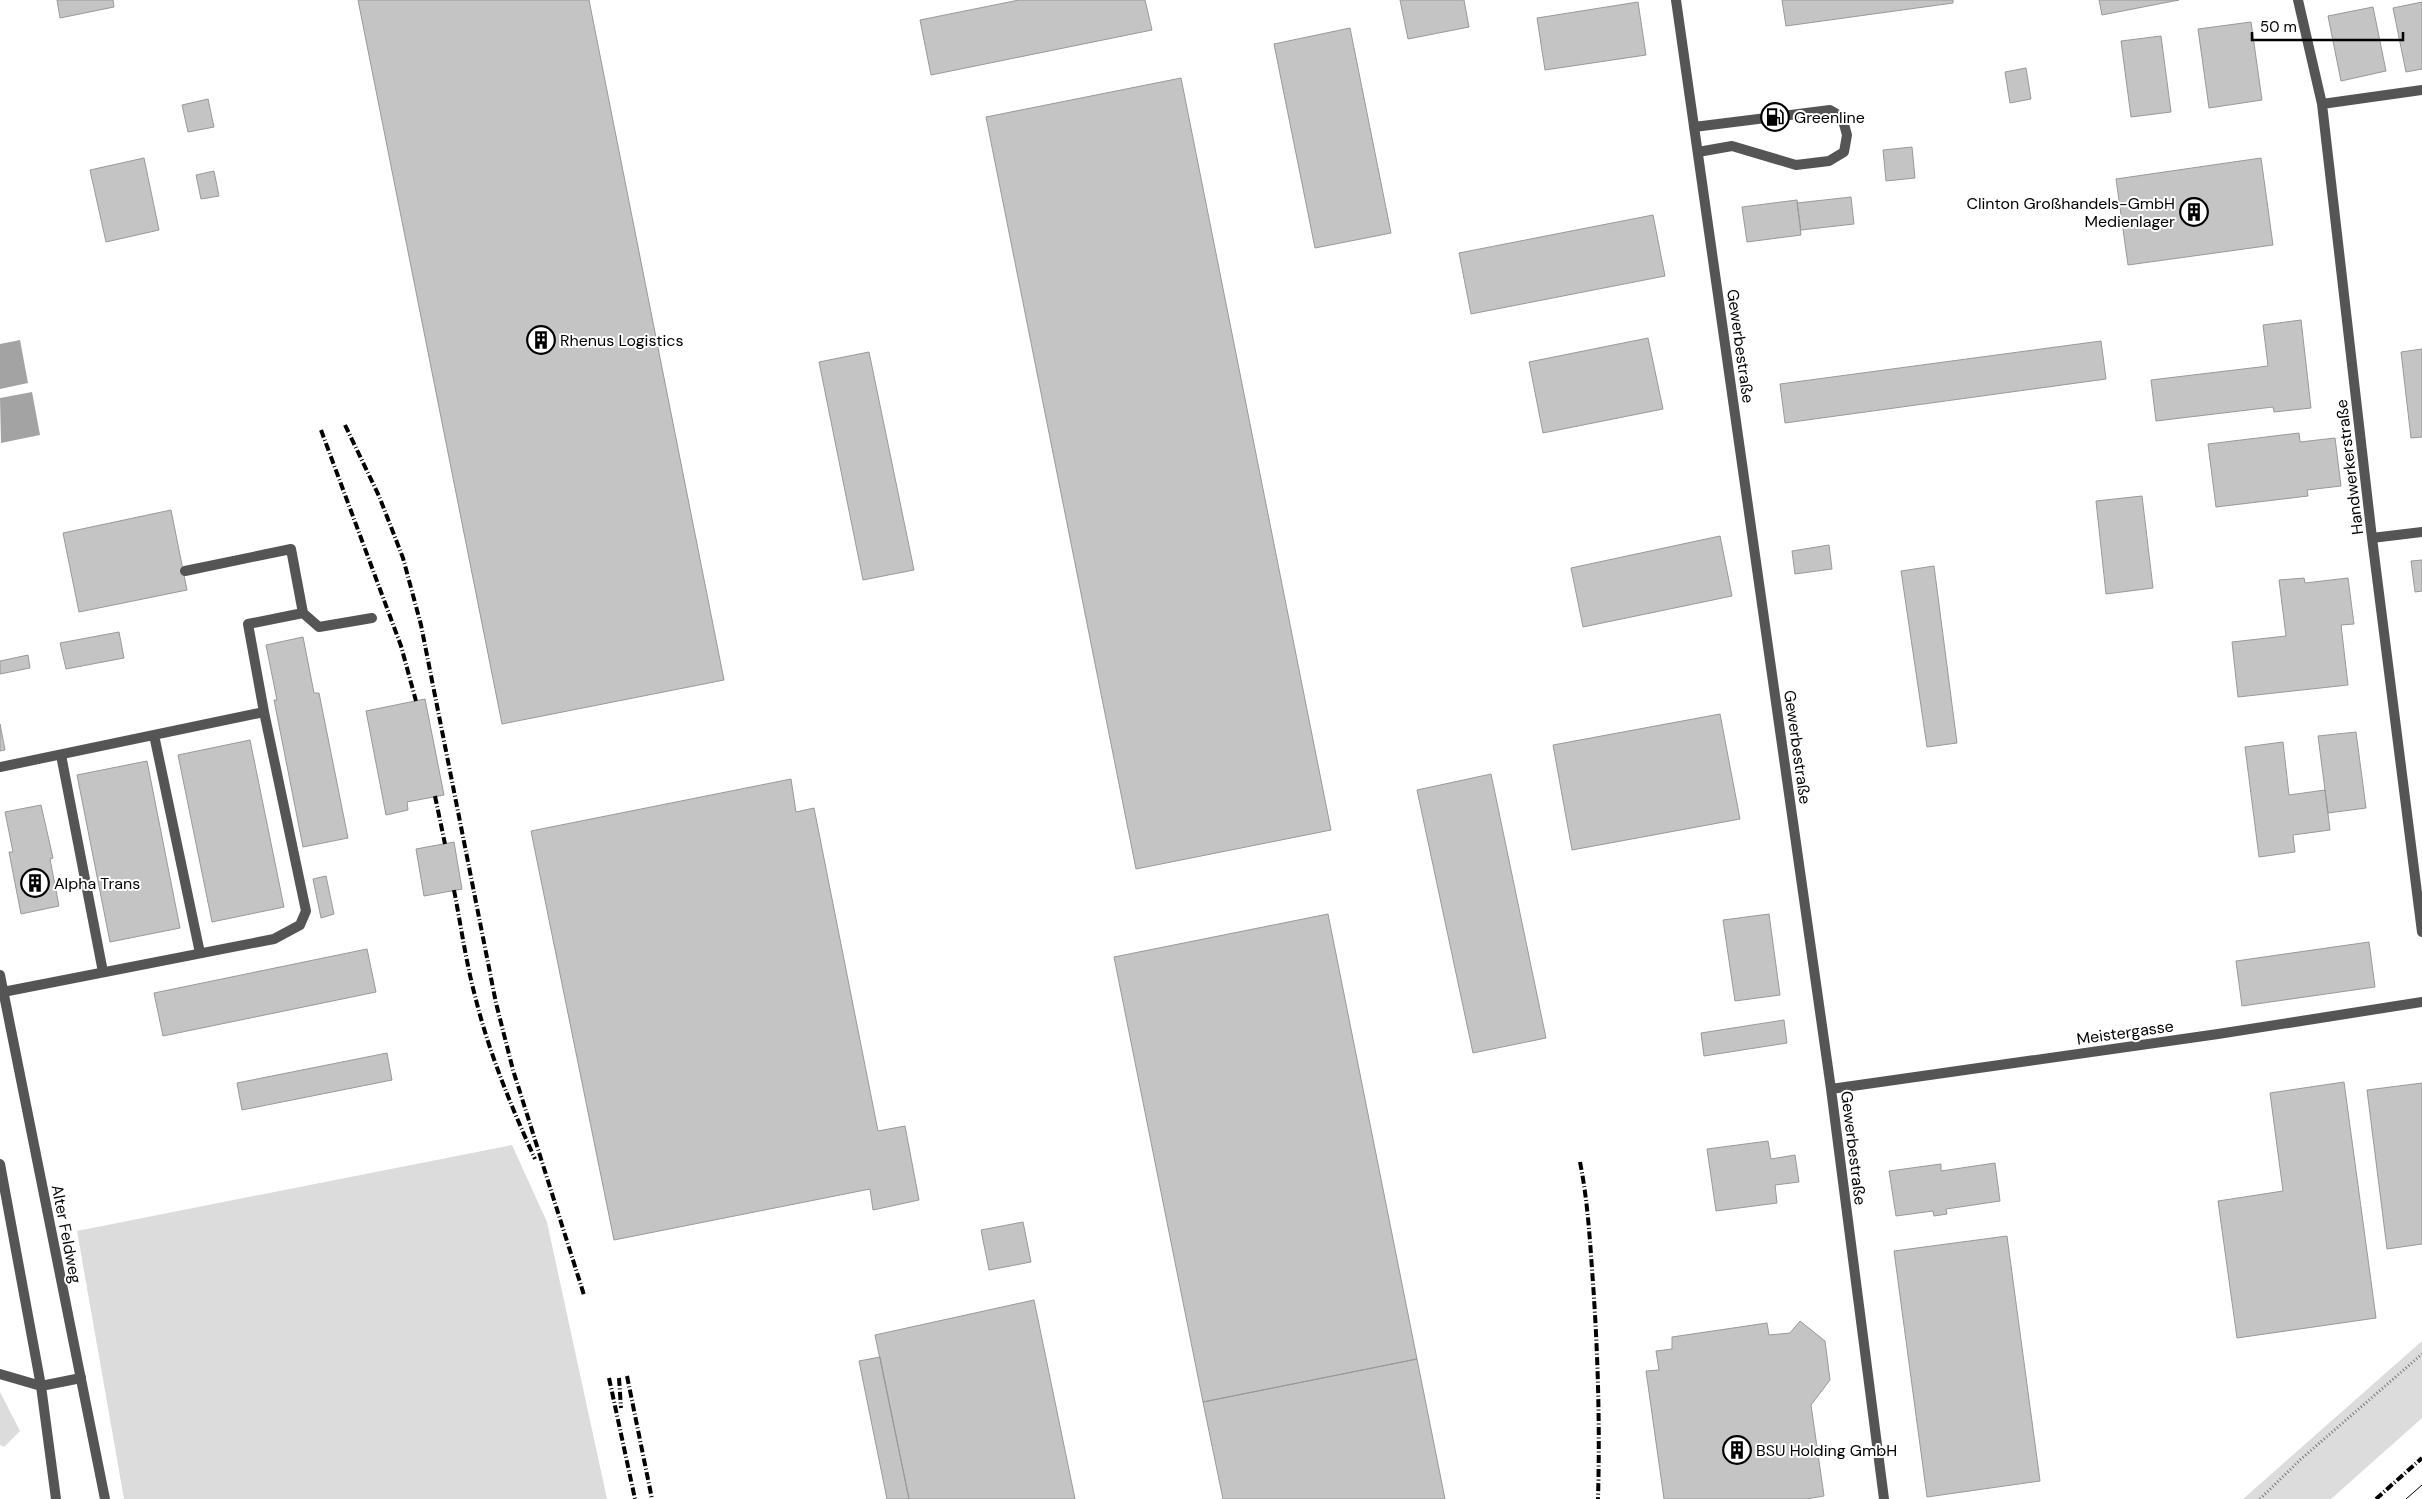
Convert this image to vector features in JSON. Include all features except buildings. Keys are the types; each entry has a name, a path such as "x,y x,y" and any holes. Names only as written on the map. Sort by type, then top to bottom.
{"street":[{"name":"Gewerbestraße","path":"1676,0 1831,1089 1884,1499"},
{"name":"Handwerkerstraße","path":"2298,0 2322,104 2372,538 2422,932"},
{"path":"2322,104 2422,90"},
{"path":"1694,127 1830,110 1842,117 1847,135 1844,152 1829,161 1796,165 1732,146 1698,152"},
{"path":"2372,538 2422,532"},
{"path":"185,572 291,549 304,612 319,627 372,618"},
{"path":"3,992 274,939 300,925 306,911 264,712 248,624 304,612"},
{"path":"0,767 264,712"},
{"path":"154,735 200,953"},
{"path":"61,754 103,972"},
{"name":"Alter Feldweg","path":"0,975 105,1499"},
{"name":"Meistergasse","path":"1831,1089 2218,1034 2422,1002"},
{"path":"0,1164 42,1386 56,1499"},
{"path":"0,1374 42,1386 81,1378"}],"path":[{"path":"2260,1499 2300,1460 2422,1354"}],"shaded area":[{"path":"20,340 28,383 0,389 0,344"},
{"path":"32,392 40,435 1,443 0,398"},
{"path":"512,1145 547,1222 607,1499 124,1499 77,1231"},
{"path":"2422,1341 2422,1418 2331,1499 2243,1499"},
{"path":"0,1392 20,1431 4,1447 0,1445"}],"tram line":[{"path":"2406,1499 2422,1485"}],"railway":[{"path":"345,425 379,496 403,558 421,625 496,1003 513,1070 584,1295"},
{"path":"321,430 401,646 416,701"},
{"path":"435,796 445,844"},
{"path":"454,890 469,970 487,1038 501,1079 535,1159"},
{"path":"1580,1162 1585,1192 1595,1310 1599,1418 1598,1499"},
{"path":"627,1376 652,1499"},
{"path":"609,1378 635,1499"},
{"path":"619,1378 621,1408"},
{"path":"2376,1499 2422,1458"}],"place":[{"name":"Greenline","path":"1775,117"},
{"name":"Clinton Großhandels-GmbH Medienlager","path":"2194,212"},
{"name":"Rhenus Logistics","path":"541,340"},
{"name":"Alpha Trans","path":"35,883"},
{"name":"BSU Holding GmbH","path":"1737,1450"}]}
